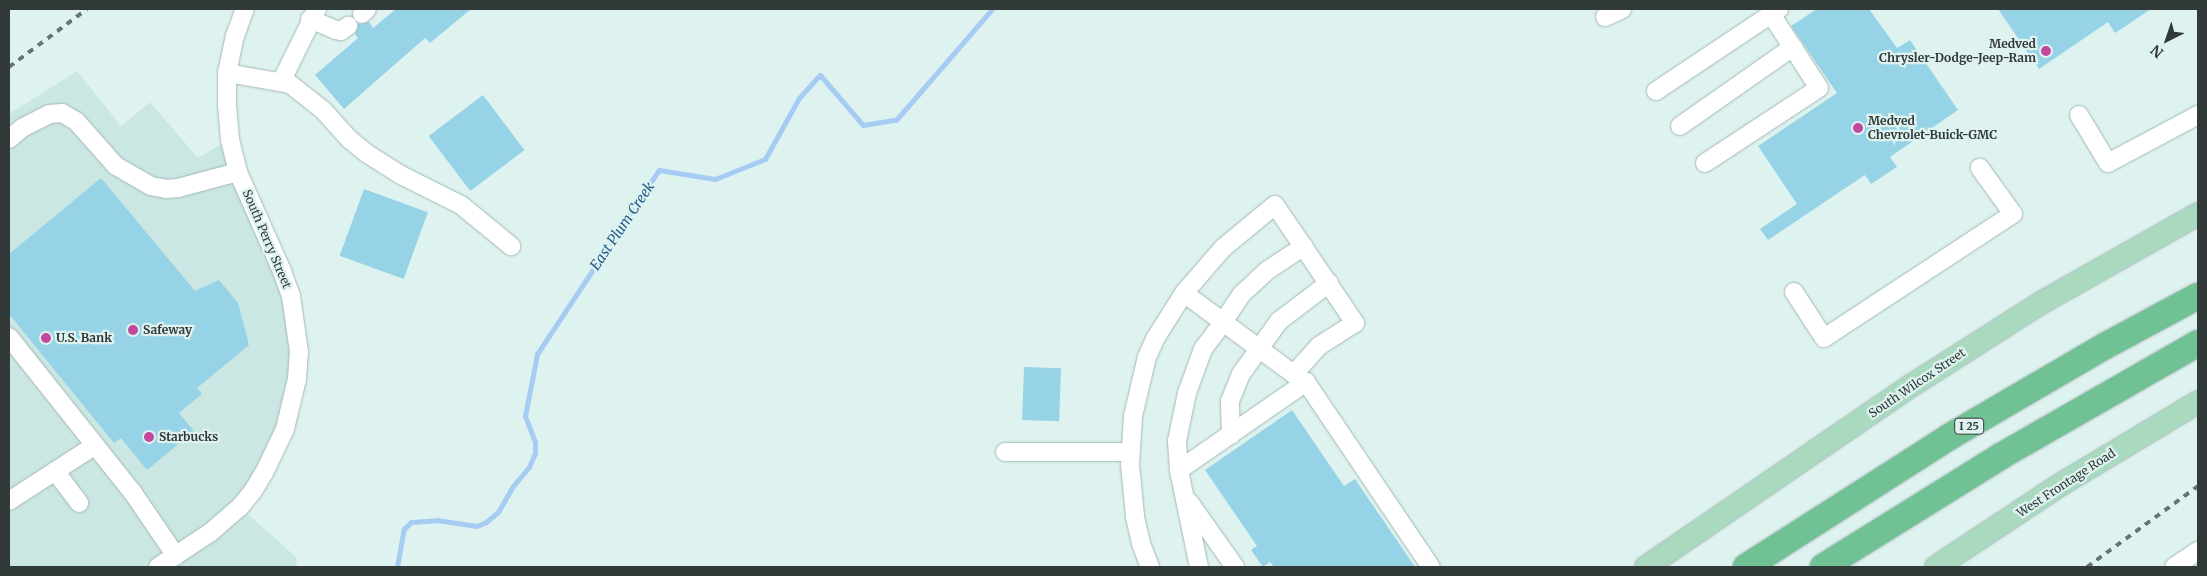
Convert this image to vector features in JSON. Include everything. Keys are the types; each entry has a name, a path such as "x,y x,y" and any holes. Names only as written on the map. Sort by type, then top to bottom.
{"highway":[{"name":"I 25","path":"1746,567 1949,437 2105,346 2198,296"},
{"path":"1823,567 2001,456 2198,343"}],"main road":[{"name":"South Wilcox Street","path":"1646,567 1909,387 2041,303 2198,214"},
{"name":"West Frontage Road","path":"1936,567 2060,485 2198,402"}],"street":[{"name":"South Perry Street","path":"158,567 225,521 253,491 264,473 285,429 297,379 299,352 291,296 282,271 238,172 230,139 227,73 235,36 245,9"},
{"path":"1605,17 1622,9"},
{"path":"1656,91 1775,11 1793,47 1819,88 1705,162"},
{"path":"281,82 314,14 336,30 341,31 348,26"},
{"path":"1680,126 1793,47"},
{"path":"227,73 290,84 323,110 349,140 366,153 401,175 461,205 511,246"},
{"path":"9,139 22,128 49,114 62,113 76,121 116,166 151,186 166,189 178,188 238,172"},
{"path":"2080,115 2108,163 2198,115"},
{"path":"1794,292 1824,338 2013,214 1980,168"},
{"path":"1150,567 1141,543 1135,516 1130,452 1133,416 1147,357 1155,339 1184,293 1223,248 1275,205 1355,323 1319,346 1300,378 1231,435 1180,470"},
{"path":"1199,567 1180,470 1177,441 1187,393 1203,349 1242,294 1268,270 1304,246"},
{"path":"1231,435 1230,401 1241,374 1279,321 1329,283"},
{"path":"1184,293 1300,378 1431,567"},
{"path":"9,337 132,493 176,556"},
{"path":"9,501 94,446"},
{"path":"1005,452 1130,452"},
{"path":"55,471 79,503"},
{"path":"1185,495 1235,567"},
{"path":"2174,567 2198,551"}],"shaded area":[{"path":"77,71 121,126 150,102 198,158 230,139 291,296 292,405 240,507 297,558 296,567 9,567 9,114"}],"building":[{"path":"396,9 471,9 430,43 425,38 344,109 315,75 358,38 355,34 358,24 369,22 373,28"},
{"name":"Medved Chevrolet-Buick-GMC","path":"1817,9 1869,9 1897,48 1910,40 1958,110 1890,157 1897,167 1871,184 1865,175 1768,240 1760,229 1797,204 1758,146 1837,93 1791,26"},
{"name":"Medved Chrysler-Dodge-Jeep-Ram","path":"1998,9 2151,9 2115,33 2108,22 2039,69"},
{"path":"483,95 525,150 470,191 429,136"},
{"name":"Safeway","path":"101,178 195,291 219,280 238,303 249,345 197,388 202,394 179,413 194,431 147,470 121,438 114,443 9,314 9,254"},
{"path":"364,189 428,212 404,279 340,256"},
{"path":"1024,367 1061,368 1059,421 1022,420"},
{"path":"1292,410 1344,486 1355,479 1415,567 1274,567 1270,562 1263,567 1251,550 1257,546 1205,470"}],"waterway":[{"name":"East Plum Creek","path":"397,567 404,529 411,522 437,520 477,526 486,522 498,512 513,486 529,467 535,453 535,442 525,416 537,354 659,170 715,179 765,159 799,98 820,75 863,125 896,120 992,9"}],"railway":[{"path":"9,67 87,9"},
{"path":"2087,567 2198,486"}],"place":[{"name":"Medved Chrysler-Dodge-Jeep-Ram","path":"2046,51"},
{"name":"Medved Chevrolet-Buick-GMC","path":"1858,128"},
{"name":"Safeway","path":"133,330"},
{"name":"U.S. Bank","path":"46,338"},
{"name":"Starbucks","path":"149,437"}]}
